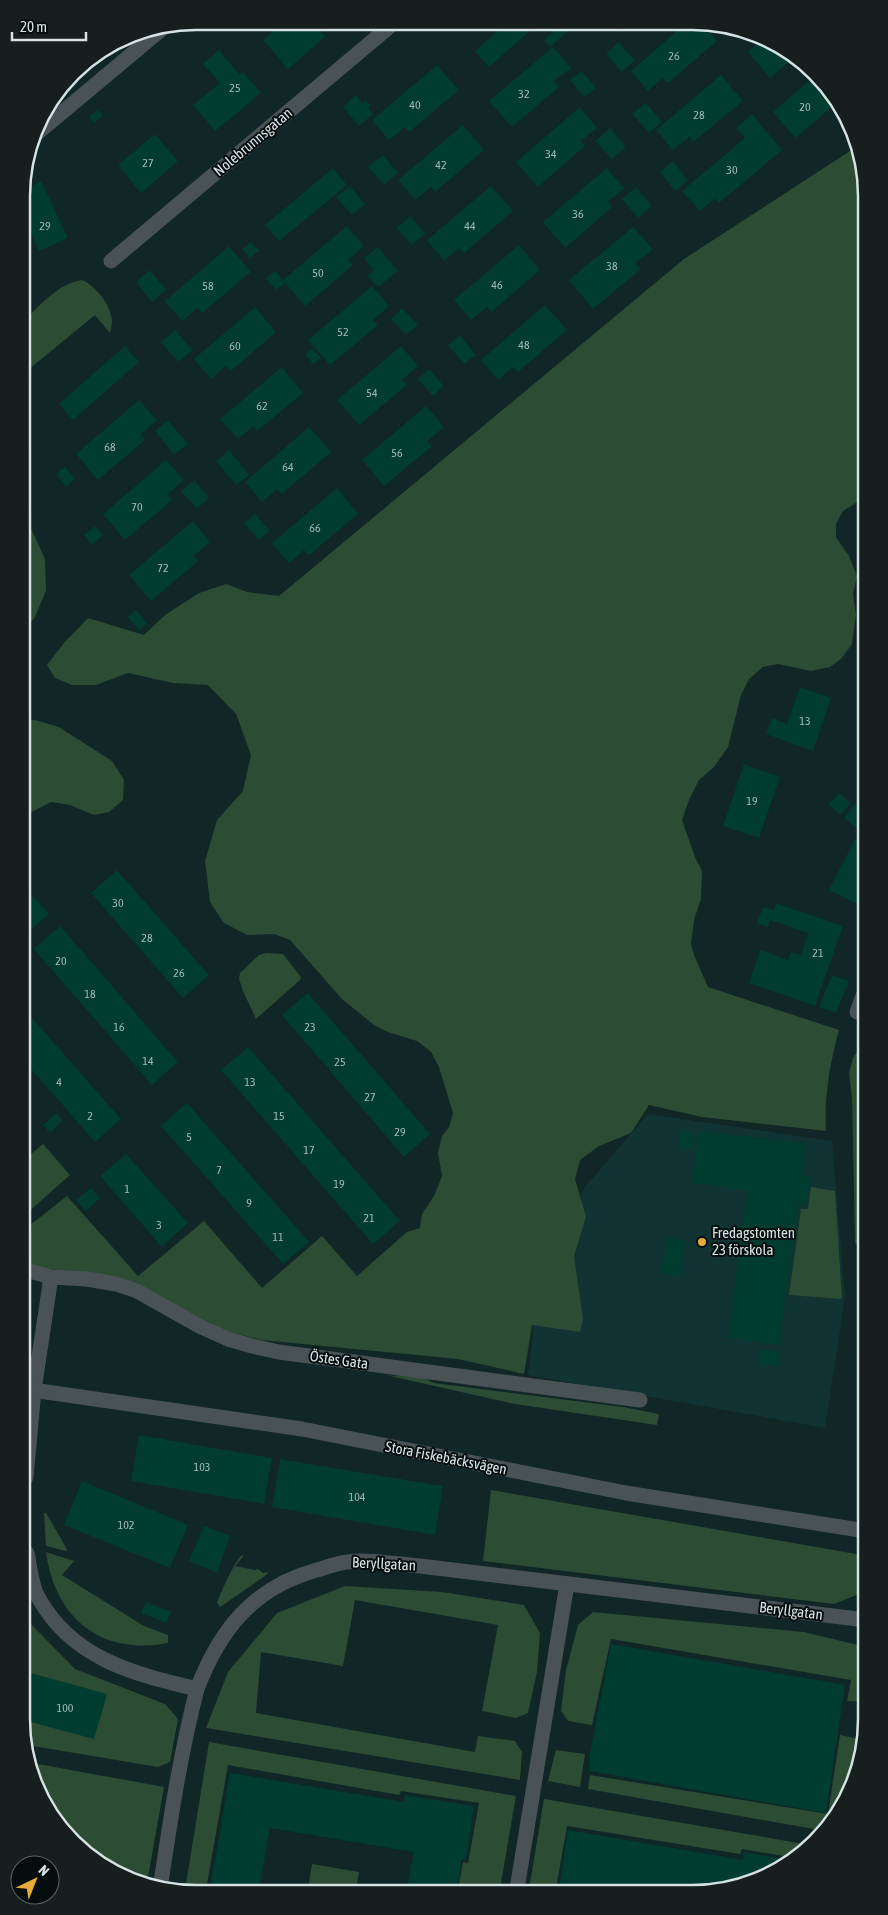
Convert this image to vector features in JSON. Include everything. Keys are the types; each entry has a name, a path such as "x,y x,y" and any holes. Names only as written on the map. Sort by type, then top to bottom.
{"street":[{"name":"Nolebrunnsgatan","path":"111,261 385,30"},
{"path":"46,126 154,36"},
{"name":"Östes Gata","path":"30,1271 51,1277 87,1279 116,1284 137,1291 201,1327 228,1339 262,1348 640,1400"},
{"path":"30,1389 51,1277"},
{"name":"Stora Fiskebäcksvägen","path":"30,1389 302,1429 626,1493 858,1530"},
{"name":"Beryllgatan","path":"161,1881 187,1727 197,1688 208,1662 224,1634 240,1615 264,1594 299,1575 346,1562 377,1562 858,1619"},
{"path":"30,1569 37,1596 64,1632 90,1652 122,1668 155,1679 197,1688"},
{"path":"518,1885 567,1584"}],"shaded area":[{"name":"Fredagstomten 23 förskola","path":"648,1114 832,1141 845,1297 825,1428 528,1375 535,1315 584,1188"}],"green space":[{"path":"850,151 857,174 858,196 858,502 843,511 836,524 836,537 849,556 857,576 853,594 856,615 852,644 841,659 830,667 811,671 778,664 763,667 749,679 741,695 728,747 714,767 699,780 682,820 702,871 701,899 694,920 691,944 708,987 839,1030 828,1080 826,1131 702,1117 649,1105 631,1133 599,1146 580,1160 575,1179 586,1217 574,1256 583,1319 580,1332 532,1325 524,1374 458,1359 261,1340 223,1330 93,1275 30,1265 30,1225 67,1196 138,1276 204,1221 262,1288 322,1236 357,1276 407,1232 420,1228 422,1214 435,1194 442,1176 438,1153 442,1136 449,1127 453,1113 439,1067 431,1052 417,1041 388,1032 374,1025 342,999 290,940 274,934 247,935 224,923 210,902 205,861 217,820 243,791 251,755 236,714 208,685 173,683 128,673 96,685 72,685 55,678 47,665 64,643 88,618 144,635 165,615 199,593 226,584 247,592 279,596 684,259"},
{"path":"82,280 102,297 111,315 110,333 95,315 30,368 30,315 57,291 73,282"},
{"path":"30,526 45,559 46,591 34,619 30,623"},
{"path":"30,720 59,727 112,761 124,780 123,800 109,812 94,815 70,805 51,802 30,813"},
{"path":"266,953 283,954 301,977 300,980 256,1019 239,979 240,973 259,955"},
{"path":"858,1053 858,1246 855,1243 852,1098 849,1073 853,1058"},
{"path":"43,1144 70,1175 30,1211 30,1155"},
{"path":"811,1187 835,1191 842,1299 789,1295 801,1209 808,1209"},
{"path":"416,1374 434,1383 623,1407 659,1414 657,1425 515,1404 386,1375 395,1376"},
{"path":"491,1490 858,1555 858,1594 834,1604 483,1561"},
{"path":"44,1513 46,1513 67,1549 66,1551 46,1546"},
{"path":"46,1552 74,1561 62,1575 144,1626 168,1635 168,1643 144,1646 122,1644 102,1637 85,1627 71,1613 59,1596 51,1575"},
{"path":"242,1555 243,1557 235,1566 258,1569 263,1573 269,1572 220,1607 217,1603 221,1592 232,1570"},
{"path":"345,1586 442,1592 524,1605 540,1633 537,1672 528,1713 516,1718 482,1711 498,1625 355,1600 343,1666 261,1652 256,1713 475,1752 478,1736 515,1741 522,1752 520,1780 206,1728 228,1672 277,1613"},
{"path":"593,1612 804,1632 858,1645 858,1702 847,1701 851,1680 611,1639 592,1725 568,1721 561,1711 566,1670 578,1625"},
{"path":"30,1623 75,1669 165,1704 178,1719 170,1762 158,1767 32,1746 30,1719"},
{"path":"840,1735 857,1739 849,1773 836,1802 828,1814"},
{"path":"209,1742 516,1796 501,1885 459,1885 463,1862 468,1863 479,1803 401,1791 399,1795 228,1765 207,1885 186,1885"},
{"path":"556,1750 585,1754 580,1787 548,1781"},
{"path":"37,1764 164,1787 148,1878 122,1868 86,1844 64,1820 52,1802"},
{"path":"590,1775 828,1814 815,1829 588,1789"},
{"path":"544,1799 802,1844 785,1856 742,1849 740,1854 567,1826 557,1885 530,1885"},
{"path":"312,1864 359,1872 357,1885 309,1885"}],"building":[{"path":"274,30 319,30 325,37 288,69 263,40"},
{"path":"499,30 531,30 489,67 475,51"},
{"path":"551,30 569,30 550,47 544,40 553,32"},
{"path":"678,30 708,31 717,41 668,83 663,78 648,91 631,71"},
{"path":"619,42 635,61 621,72 606,53"},
{"path":"757,44 790,62 770,78 748,52"},
{"path":"553,47 571,68 554,81 559,87 512,127 489,101"},
{"path":"219,50 240,75 243,72 261,93 215,131 193,105 220,83 203,64"},
{"path":"437,65 459,90 409,132 405,127 389,140 372,120"},
{"path":"582,71 596,88 584,97 570,80"},
{"path":"721,75 743,101 693,142 689,137 673,150 656,130"},
{"path":"810,80 832,107 795,138 773,112"},
{"path":"356,95 362,103 366,100 371,106 368,108 373,114 359,126 343,107"},
{"path":"646,103 662,122 649,133 632,114"},
{"path":"580,107 597,128 581,141 585,146 538,187 516,162"},
{"path":"97,110 103,115 95,123 89,117"},
{"path":"752,114 782,150 719,203 715,198 700,211 682,191 745,138 736,128"},
{"path":"463,125 484,150 435,192 431,187 415,200 398,180"},
{"path":"610,128 626,147 612,159 595,141"},
{"path":"155,134 178,161 141,193 118,165"},
{"path":"383,155 398,173 384,185 368,167"},
{"path":"673,161 688,181 675,191 660,172"},
{"path":"333,168 347,185 279,241 265,225"},
{"path":"607,168 624,188 608,202 612,207 565,248 543,222"},
{"path":"41,181 68,238 39,251 30,231 30,187"},
{"path":"350,186 365,204 352,215 336,197"},
{"path":"491,186 513,211 464,253 459,248 444,261 427,240"},
{"path":"636,187 652,206 638,218 622,199"},
{"path":"410,216 425,234 412,245 397,228"},
{"path":"347,226 364,246 348,260 353,265 305,306 283,280"},
{"path":"633,227 653,249 636,263 641,269 593,309 569,280"},
{"path":"251,242 259,251 250,258 242,249"},
{"path":"519,245 540,270 491,312 487,307 471,320 454,300"},
{"path":"229,246 251,272 202,313 198,308 182,321 165,301"},
{"path":"378,247 398,271 378,287 367,275 374,270 364,258"},
{"path":"150,270 166,290 152,302 136,282"},
{"path":"275,271 285,283 276,290 266,278"},
{"path":"372,286 389,306 373,320 378,325 330,365 308,340"},
{"path":"545,305 567,330 518,372 513,367 498,380 481,360"},
{"path":"255,307 276,332 231,371 226,366 211,379 194,359"},
{"path":"402,308 418,325 406,335 391,319"},
{"path":"175,330 192,350 178,362 161,342"},
{"path":"460,335 476,355 464,364 448,345"},
{"path":"125,346 139,362 73,420 59,404"},
{"path":"401,346 418,366 402,380 407,385 359,425 337,400"},
{"path":"312,348 321,358 313,364 305,354"},
{"path":"282,367 303,393 257,431 253,426 238,439 220,419"},
{"path":"429,369 444,386 433,396 418,379"},
{"path":"139,400 157,420 141,434 145,440 98,480 76,454"},
{"path":"426,406 444,427 427,441 432,446 384,486 362,460"},
{"path":"168,420 188,444 174,455 155,431"},
{"path":"309,427 331,452 282,494 277,489 262,502 245,482"},
{"path":"229,450 249,475 236,485 216,461"},
{"path":"166,460 184,480 168,494 172,500 125,540 103,514"},
{"path":"65,467 75,479 66,487 56,474"},
{"path":"194,480 209,498 197,509 181,491"},
{"path":"337,488 358,514 309,555 304,550 289,563 272,543"},
{"path":"255,514 270,531 259,540 244,523"},
{"path":"193,521 210,542 194,556 198,561 151,601 129,575"},
{"path":"95,526 103,535 92,545 84,535"},
{"path":"136,610 147,624 139,630 128,617"},
{"path":"800,687 831,698 813,751 766,734 772,718 787,724"},
{"path":"744,764 780,777 759,838 723,826"},
{"path":"839,793 851,803 841,815 829,805"},
{"path":"858,800 858,830 844,818"},
{"path":"855,839 858,840 858,904 829,890"},
{"path":"117,870 209,975 183,998 91,893"},
{"path":"30,893 49,914 30,931"},
{"path":"776,903 843,926 815,1006 749,983 760,950 788,960 791,952 801,955 808,933 770,920 768,927 757,923 763,907 774,910"},
{"path":"60,926 178,1062 152,1085 34,949"},
{"path":"832,975 849,981 836,1013 819,1007"},
{"path":"308,993 430,1134 404,1157 282,1015"},
{"path":"30,1016 121,1119 95,1142 30,1068"},
{"path":"248,1047 400,1221 373,1244 221,1070"},
{"path":"187,1103 309,1242 283,1264 161,1126"},
{"path":"56,1113 63,1120 50,1133 43,1125"},
{"path":"681,1131 695,1132 693,1150 678,1148"},
{"path":"699,1131 806,1143 802,1175 810,1176 806,1207 798,1205 779,1345 728,1338 747,1191 692,1183"},
{"path":"126,1154 188,1223 162,1247 100,1176"},
{"path":"91,1188 100,1198 86,1211 76,1200"},
{"path":"667,1237 685,1241 679,1277 661,1274"},
{"path":"761,1349 779,1352 778,1366 759,1364"},
{"path":"139,1435 272,1458 264,1504 131,1481"},
{"path":"280,1459 443,1486 435,1535 272,1507"},
{"path":"82,1481 188,1525 170,1568 64,1525"},
{"path":"204,1526 230,1536 217,1573 189,1561"},
{"path":"146,1602 171,1612 166,1623 141,1613"},
{"path":"611,1644 845,1685 826,1813 589,1771 590,1754"},
{"path":"30,1673 107,1694 94,1739 30,1722"},
{"path":"230,1773 404,1802 405,1795 474,1806 466,1859 462,1859 458,1885 408,1885 414,1852 270,1828 260,1885 211,1885"},
{"path":"568,1830 743,1860 744,1852 781,1859 756,1872 714,1884 560,1885"}],"place":[{"name":"Fredagstomten 23 förskola","path":"702,1242"}]}
